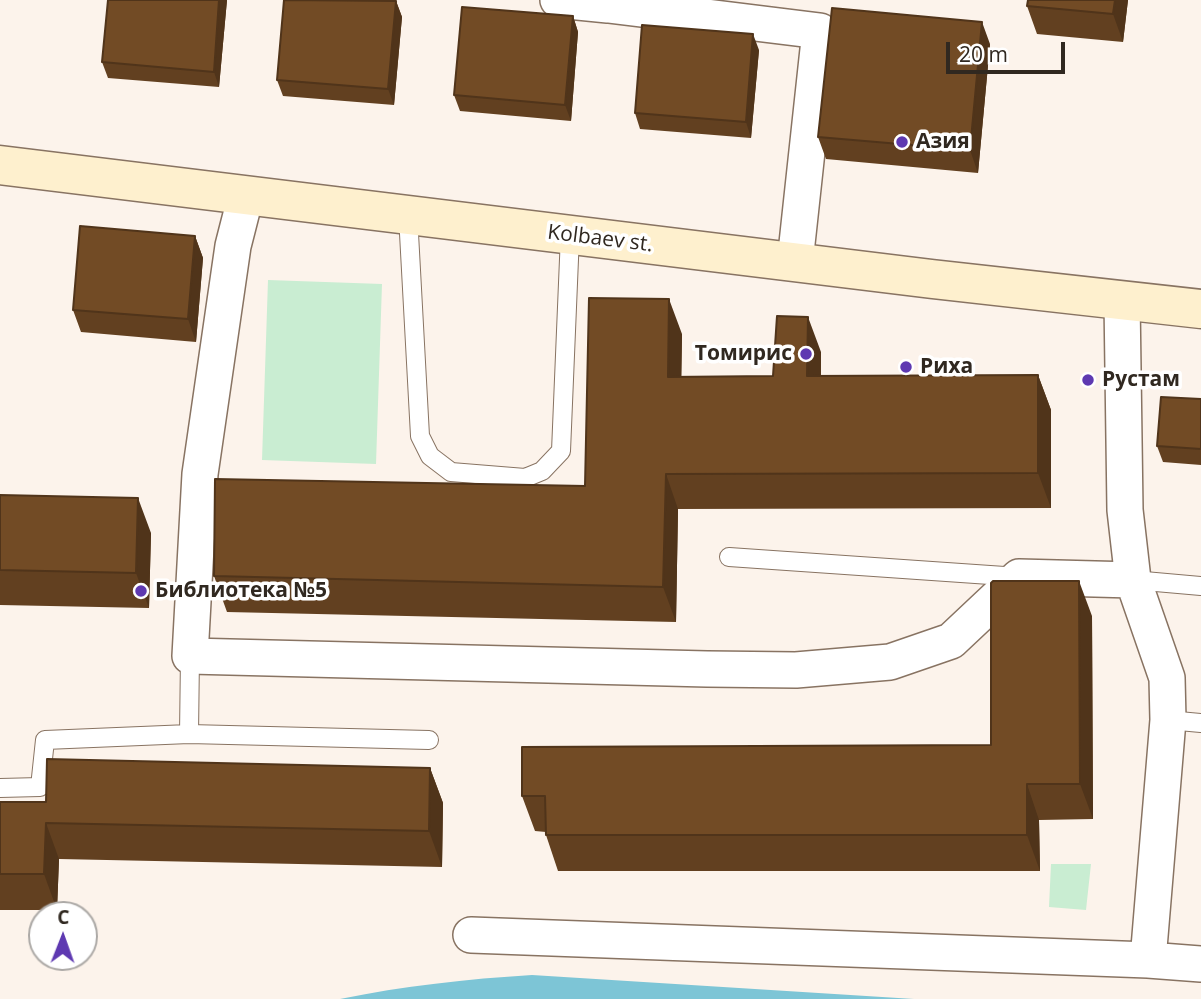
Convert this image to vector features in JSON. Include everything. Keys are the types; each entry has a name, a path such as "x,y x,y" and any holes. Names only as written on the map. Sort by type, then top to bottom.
{"main road":[{"name":"Kolbaev st.","path":"0,165 1201,309"}],"street":[{"path":"558,0 608,3 820,31 795,262"},
{"path":"246,195 233,246 200,474 190,656 796,670 890,662 951,641 1019,577 1132,580"},
{"path":"1122,300 1125,510 1132,580 1184,721 1148,960"},
{"path":"471,935 1201,964"}],"lane":[{"path":"408,215 420,436 430,456 451,472 525,478 542,471 561,451 570,235"},
{"path":"729,557 1019,577"},
{"path":"1132,580 1201,586"},
{"path":"189,734 190,656"},
{"path":"0,788 40,787 45,740 189,734 429,740"}],"green space":[{"path":"268,280 382,284 376,464 262,460"},
{"path":"1051,864 1091,864 1086,910 1049,907"}],"water":[{"path":"532,975 914,999 340,999 435,984"}],"building":[{"path":"108,0 219,0 214,72 102,62"},
{"path":"284,0 396,1 388,89 277,80"},
{"path":"1028,0 1115,0 1113,14 1027,6"},
{"path":"462,7 573,16 565,105 454,95"},
{"path":"832,8 982,22 970,150 818,137"},
{"path":"642,25 753,34 746,122 635,113"},
{"path":"80,226 195,236 188,319 73,310"},
{"path":"589,298 669,299 668,377 773,376 777,316 808,317 807,376 1038,375 1038,473 666,474 663,587 214,576 215,479 585,486"},
{"path":"1161,397 1201,399 1201,449 1157,446"},
{"path":"0,495 138,498 136,573 0,570"},
{"path":"993,581 1079,581 1080,784 1027,784 1027,835 546,835 545,796 522,796 522,747 991,745"},
{"path":"47,759 430,768 429,831 46,823 44,874 0,874 0,802 46,802"}],"place":[{"name":"Азия","path":"902,142"},
{"name":"Томирис","path":"806,354"},
{"name":"Риха","path":"906,367"},
{"name":"Рустам","path":"1088,380"},
{"name":"Библиотека №5","path":"141,591"}]}
